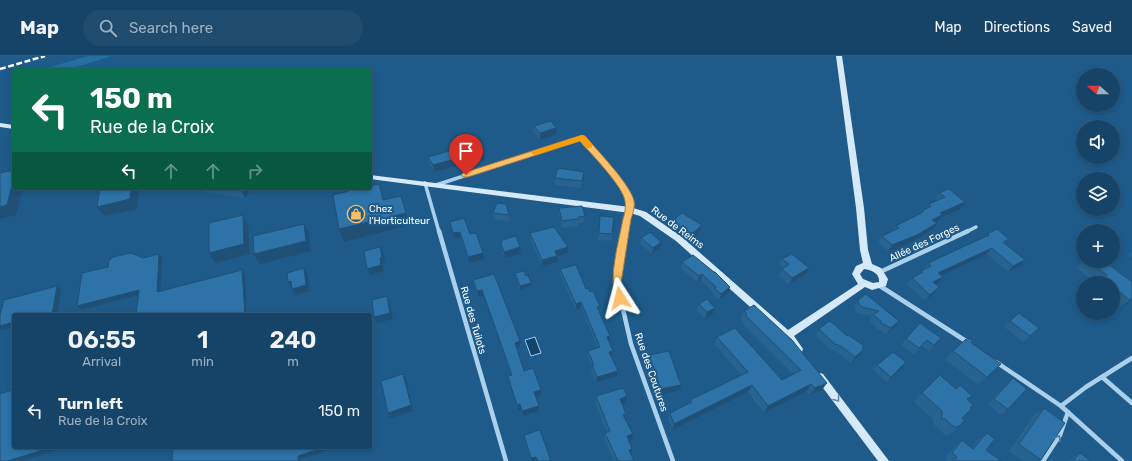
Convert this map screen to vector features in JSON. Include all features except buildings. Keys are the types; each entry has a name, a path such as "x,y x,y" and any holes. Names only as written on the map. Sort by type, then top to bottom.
{"street":[{"path":"838,56 868,266"},
{"path":"0,125 12,127"},
{"path":"436,185 582,138 618,180 629,200 630,210"},
{"name":"Rue de Reims","path":"372,176 630,210 643,214 679,239 788,335 802,354"},
{"name":"Rue des Tuilots","path":"425,184 506,461"},
{"name":"Rue des Coutures","path":"630,210 627,219 617,283 631,344 673,461"},
{"name":"Allée des Forges","path":"880,272 976,227"},
{"path":"880,286 884,282 880,272 868,266 860,268 856,274 860,281 864,284 872,287 880,286 972,345"},
{"path":"788,335 864,284"},
{"path":"991,358 1061,406 1122,461"},
{"path":"1061,406 1086,387 1132,358"},
{"path":"812,366 884,461"},
{"path":"1102,377 1132,403"},
{"path":"1043,461 1060,435 1068,412"}],"shaded area":[{"path":"88,56 112,56 73,68 47,68"},
{"path":"535,337 541,353 531,356 525,340"}],"railway":[{"path":"0,69 45,56"}],"slow traffic":[{"path":"535,153 582,138 589,146"}],"place":[{"name":"Chez l'Horticulteur","path":"356,214"}],"route":[{"path":"466,175 582,138 618,180 629,200 630,210 627,219 617,283 620,298"}]}
